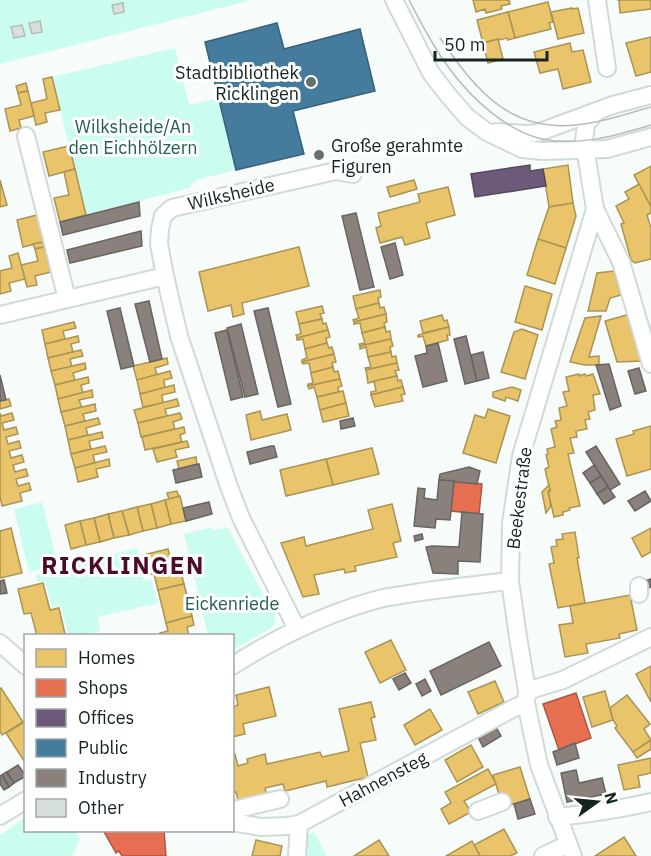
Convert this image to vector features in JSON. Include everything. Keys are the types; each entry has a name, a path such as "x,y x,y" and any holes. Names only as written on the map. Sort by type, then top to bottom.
{"street":[{"path":"394,0 431,73 467,117 487,132 522,149 542,151 607,149 651,137"},
{"path":"597,0 607,68"},
{"path":"487,132 527,134 542,131 651,94"},
{"name":"Beekestraße","path":"571,850 539,765 510,581 511,523 521,456 595,209 584,141 586,124 597,111"},
{"path":"542,131 571,141 586,150"},
{"path":"26,136 67,299"},
{"name":"Wilksheide","path":"165,276 159,244 160,230 163,216 172,208 336,171 353,174"},
{"path":"595,209 621,262 651,364"},
{"path":"0,315 165,276 179,336 241,518 297,629"},
{"path":"234,665 297,629 345,609 385,598 510,581"},
{"name":"Hahnensteg","path":"234,822 261,827 299,824 514,708 527,697 651,637"},
{"path":"0,643 24,664"},
{"path":"234,812 238,809 280,799"},
{"path":"0,816 24,801"},
{"path":"478,811 502,802"},
{"path":"557,817 616,810 651,802"},
{"path":"297,856 299,824"},
{"path":"543,856 571,850"}],"green space":[{"path":"0,0 252,0 0,64"},
{"name":"Wilksheide/An den Eichhölzern","path":"175,48 189,105 219,98 236,170 197,180 189,188 86,215 52,77"},
{"path":"42,502 58,565 29,572 14,509"},
{"name":"Eickenriede","path":"212,527 213,530 228,528 275,616 273,627 234,649 234,634 208,634 184,534"},
{"path":"137,548 145,581 151,579 158,603 98,617 100,631 94,634 68,634 61,606 52,608 45,581 38,582 36,575"},
{"path":"24,819 24,832 76,832 80,839 72,856 0,856 0,835"},
{"path":"314,832 327,856 305,856 306,835"}],"building: Homes":[{"path":"473,0 509,0 510,4 501,6 502,9 486,13 485,9 476,12"},
{"path":"618,0 651,0 651,9 620,13"},
{"path":"548,2 553,22 549,23 551,29 515,38 508,12"},
{"path":"578,8 584,33 558,39 551,12"},
{"path":"508,12 515,38 483,43 477,20"},
{"path":"651,37 651,72 636,76 626,43"},
{"path":"498,39 503,59 488,63 483,43"},
{"path":"570,43 572,52 583,50 591,82 563,89 558,69 540,73 534,52"},
{"path":"52,77 60,110 45,113 47,122 36,125 31,103 47,99 43,79"},
{"path":"26,83 28,91 18,93 16,86"},
{"path":"28,91 34,116 19,120 21,128 10,131 5,109 21,105 18,93"},
{"path":"69,146 75,169 49,176 43,152"},
{"path":"568,165 573,203 549,207 543,169"},
{"path":"651,166 651,207 634,175"},
{"path":"75,169 86,215 60,222 54,198 69,195 64,172"},
{"path":"0,180 7,205 0,207"},
{"path":"414,180 417,189 390,197 387,187"},
{"path":"639,184 651,207 651,213 647,215 651,228 651,259 635,263 631,260 621,224 624,223 616,206 629,199 625,192"},
{"path":"448,187 455,215 426,223 430,238 405,245 402,237 380,243 376,228 381,226 378,213 420,202 418,194"},
{"path":"573,203 576,216 566,248 538,239 549,207"},
{"path":"37,215 43,242 23,247 17,220"},
{"path":"538,239 566,248 555,284 527,275"},
{"path":"43,242 44,247 35,249 33,244"},
{"path":"44,247 51,272 35,276 37,285 27,287 21,265 38,261 35,249"},
{"path":"299,247 309,286 242,303 244,314 233,317 231,305 208,311 199,272"},
{"path":"18,253 25,279 9,283 11,291 0,294 0,271 12,268 9,256"},
{"path":"614,271 621,295 610,298 606,311 588,311 597,273"},
{"path":"525,286 552,294 542,330 515,322"},
{"path":"380,290 379,303 356,309 353,296"},
{"path":"379,303 380,308 384,307 386,314 354,322 353,320 359,318 356,309"},
{"path":"322,306 324,313 320,314 322,319 299,324 296,312"},
{"path":"386,314 385,327 362,333 360,323 354,324 354,322"},
{"path":"442,315 449,327 423,333 420,321"},
{"path":"627,315 641,361 617,362 605,321"},
{"path":"601,316 589,357 599,356 599,365 570,362 585,318"},
{"path":"322,319 328,330 297,338 296,335 301,334 299,324"},
{"path":"74,322 76,328 63,331 65,339 45,344 42,330"},
{"path":"385,327 386,332 390,331 391,339 360,346 359,344 365,343 362,333"},
{"path":"449,327 448,340 426,346 423,336 418,337 418,335"},
{"path":"522,329 538,335 525,379 501,372 514,332"},
{"path":"328,330 330,337 326,338 327,343 305,349 303,339 297,340 297,338"},
{"path":"78,336 79,342 71,344 73,352 48,358 45,344"},
{"path":"391,339 393,346 390,347 391,352 368,357 366,347 360,349 360,346"},
{"path":"327,343 329,348 332,347 334,354 302,362 307,358 305,349"},
{"path":"81,350 83,356 70,359 72,367 51,371 48,358"},
{"path":"391,352 392,357 396,356 397,363 366,370 365,368 371,367 368,357"},
{"path":"334,354 336,362 332,363 333,367 311,373 309,363 303,364 302,362"},
{"path":"167,358 168,364 155,368 157,375 137,380 133,366"},
{"path":"85,363 86,369 73,373 75,380 55,385 51,371"},
{"path":"397,363 399,370 395,371 397,376 368,383 366,370"},
{"path":"333,367 334,372 338,371 340,379 308,386 313,383 311,373"},
{"path":"170,371 172,378 164,380 165,388 140,394 137,380"},
{"path":"579,374 579,376 585,374 586,376 593,374 600,394 593,395 595,410 588,412 590,419 585,420 587,429 576,431 577,437 570,438 574,453 568,454 580,506 569,508 570,510 563,512 563,515 554,517 545,469 549,467 547,449 555,447 551,429 557,427 555,421 561,420 559,408 567,406 563,392 569,391 566,377"},
{"path":"397,376 403,387 371,395 371,392 376,391 374,381"},
{"path":"88,377 89,383 81,385 83,393 58,399 55,385"},
{"path":"340,379 342,386 338,387 339,392 317,397 314,387 309,389 308,386"},
{"path":"174,385 175,392 162,395 163,403 143,407 140,394"},
{"path":"403,387 405,394 401,395 403,401 375,407 371,395"},
{"path":"512,387 521,390 518,401 506,397 505,401 493,397 493,392"},
{"path":"92,390 93,397 79,400 82,408 61,412 58,399"},
{"path":"343,391 346,403 320,410 317,397"},
{"path":"9,399 11,406 0,409 0,401"},
{"path":"177,399 179,406 165,409 167,416 138,423 134,410"},
{"path":"346,403 349,416 323,422 320,410"},
{"path":"95,404 96,411 83,414 85,421 65,426 61,412"},
{"path":"488,409 510,416 496,463 463,453 475,415 485,418"},
{"path":"260,411 262,420 287,414 291,430 251,440 246,415"},
{"path":"0,413 1,416 12,413 14,420 2,423 4,430 16,427 18,434 6,437 8,444 19,441 21,448 9,451 11,458 22,455 24,462 13,465 15,472 26,469 28,476 16,479 18,486 29,483 31,490 20,493 22,501 2,506 0,496"},
{"path":"180,413 182,419 173,422 175,429 141,437 138,423"},
{"path":"98,418 100,424 86,428 88,435 68,440 65,426"},
{"path":"651,426 651,469 627,476 616,439"},
{"path":"184,427 185,433 180,435 182,442 145,450 142,437"},
{"path":"102,432 103,438 89,441 91,449 71,454 68,440"},
{"path":"187,441 189,447 175,450 177,457 157,462 153,449"},
{"path":"105,446 107,452 93,455 95,463 75,468 71,454"},
{"path":"372,448 379,474 333,485 326,459"},
{"path":"196,457 197,464 179,469 177,461"},
{"path":"109,459 110,466 96,469 98,477 78,482 75,468"},
{"path":"326,459 333,485 286,496 280,470"},
{"path":"549,485 551,506 546,513 542,492"},
{"path":"177,491 179,497 169,499 167,493"},
{"path":"180,496 186,521 171,524 165,500"},
{"path":"165,500 171,524 157,528 151,504"},
{"path":"151,504 157,528 143,531 137,507"},
{"path":"392,504 401,541 393,543 397,557 355,566 356,571 345,573 344,569 314,575 319,594 303,597 281,543 304,537 306,546 373,529 368,510"},
{"path":"137,507 143,531 129,535 122,511"},
{"path":"122,511 129,535 114,538 108,514"},
{"path":"108,514 114,538 100,542 94,518"},
{"path":"94,518 100,542 86,545 80,521"},
{"path":"80,521 86,545 71,549 65,525"},
{"path":"11,528 22,573 0,578 0,531"},
{"path":"651,528 651,552 642,557 632,538"},
{"path":"575,532 585,603 558,608 549,564 554,563 551,547 557,546 556,540 563,539 562,534"},
{"path":"168,549 171,562 178,561 184,584 158,590 154,574 147,575 143,555"},
{"path":"43,583 50,610 59,608 65,634 36,634 31,613 24,614 18,589"},
{"path":"184,584 192,616 166,623 158,590"},
{"path":"630,595 637,630 619,634 620,638 586,644 588,653 565,657 559,625 573,623 570,606"},
{"path":"192,616 194,625 187,627 189,634 160,634 168,631 166,623"},
{"path":"391,640 406,670 380,683 365,652"},
{"path":"651,666 651,702 636,674"},
{"path":"495,681 504,702 478,714 468,692"},
{"path":"269,687 276,716 243,724 245,734 234,737 234,706 238,705 236,695"},
{"path":"1,688 23,722 2,735 0,731"},
{"path":"605,691 613,720 592,727 583,697"},
{"path":"627,695 650,724 644,729 651,740 633,752 615,728 617,726 610,708"},
{"path":"371,702 375,717 371,718 376,740 360,743 368,777 327,787 326,781 285,791 283,784 265,788 267,796 240,808 236,792 234,792 234,754 238,766 248,763 247,759 265,754 267,764 320,752 322,757 349,751 339,709"},
{"path":"430,709 442,730 415,745 404,725"},
{"path":"24,722 24,761 6,733"},
{"path":"651,740 651,749 637,758 633,752"},
{"path":"471,745 483,767 457,782 445,760"},
{"path":"651,758 651,773 638,776 640,787 624,790 618,765"},
{"path":"520,767 530,799 503,807 493,775"},
{"path":"488,769 496,784 464,801 471,812 449,824 441,809 451,803 445,792"},
{"path":"504,829 517,853 510,856 480,856 474,845"},
{"path":"624,837 636,856 595,856"},
{"path":"256,840 282,846 280,856 252,856"},
{"path":"379,840 389,856 354,856"},
{"path":"472,841 480,856 446,856"}],"building: Shops":[{"path":"454,481 482,484 479,514 451,511"},
{"path":"576,693 591,738 559,750 543,704"},
{"path":"104,832 164,832 166,856 122,856 119,851 116,853"}],"building: Offices":[{"path":"530,165 530,171 543,169 546,186 475,197 471,174"}],"building: Public":[{"path":"277,23 284,49 360,29 375,91 293,111 304,154 236,170 205,42"}],"building: Industry":[{"path":"139,202 140,216 63,235 60,222"},
{"path":"356,213 374,287 360,290 342,216"},
{"path":"141,231 142,246 70,263 67,250"},
{"path":"395,243 403,275 390,279 381,247"},
{"path":"149,301 162,359 150,362 135,304"},
{"path":"120,308 134,366 121,369 107,311"},
{"path":"268,308 291,404 278,407 254,311"},
{"path":"241,324 258,394 245,397 227,328"},
{"path":"227,330 243,397 231,400 215,333"},
{"path":"466,336 477,381 465,384 454,339"},
{"path":"438,343 447,381 423,387 415,356 427,353 426,346"},
{"path":"483,352 489,378 477,381 471,355"},
{"path":"609,364 621,406 610,410 596,365"},
{"path":"639,368 646,391 635,394 628,371"},
{"path":"0,375 6,400 0,401"},
{"path":"353,418 355,426 341,429 340,421"},
{"path":"274,446 277,457 250,464 247,452"},
{"path":"596,446 620,484 610,490 586,452"},
{"path":"199,464 202,477 176,483 173,470"},
{"path":"594,465 601,476 590,483 583,473"},
{"path":"469,467 480,471 477,484 439,480 440,474"},
{"path":"601,476 608,487 597,494 590,483"},
{"path":"439,480 454,481 450,520 436,519 435,528 414,526 418,488 425,489 424,498 437,500"},
{"path":"608,487 615,497 604,504 597,494"},
{"path":"645,491 651,501 635,511 628,501"},
{"path":"209,502 212,514 186,521 183,508"},
{"path":"462,512 483,514 480,562 458,561 458,574 433,573 426,547 459,547"},
{"path":"422,534 423,539 415,541 414,536"},
{"path":"651,579 651,587 646,589 644,581"},
{"path":"4,580 7,593 0,594 0,581"},
{"path":"489,642 501,666 441,695 430,671"},
{"path":"405,673 411,683 399,690 393,679"},
{"path":"425,679 431,691 422,696 416,684"},
{"path":"496,727 501,736 483,747 478,737"},
{"path":"575,743 579,758 557,765 553,752"},
{"path":"18,765 24,777 14,783 7,772"},
{"path":"576,770 579,783 602,778 606,794 567,802 561,773"},
{"path":"6,772 14,783 9,787 2,775"},
{"path":"2,775 9,787 4,790 0,784"},
{"path":"530,799 535,814 518,819 514,804"}],"building: Other":[{"path":"123,3 124,12 114,14 112,5"},
{"path":"40,21 42,32 32,34 29,23"},
{"path":"22,25 25,36 14,38 11,27"}],"tram line":[{"path":"409,0 432,43 467,90 502,121 515,129 542,139 570,142 598,139 651,125"},
{"path":"440,38 483,92 517,116 536,123 559,126 584,124 651,107"}],"place":[{"name":"Stadtbibliothek Ricklingen","path":"311,82"},
{"name":"Große gerahmte Figuren","path":"319,155"}],"district":[{"name":"RICKLINGEN","path":"123,565"}]}
